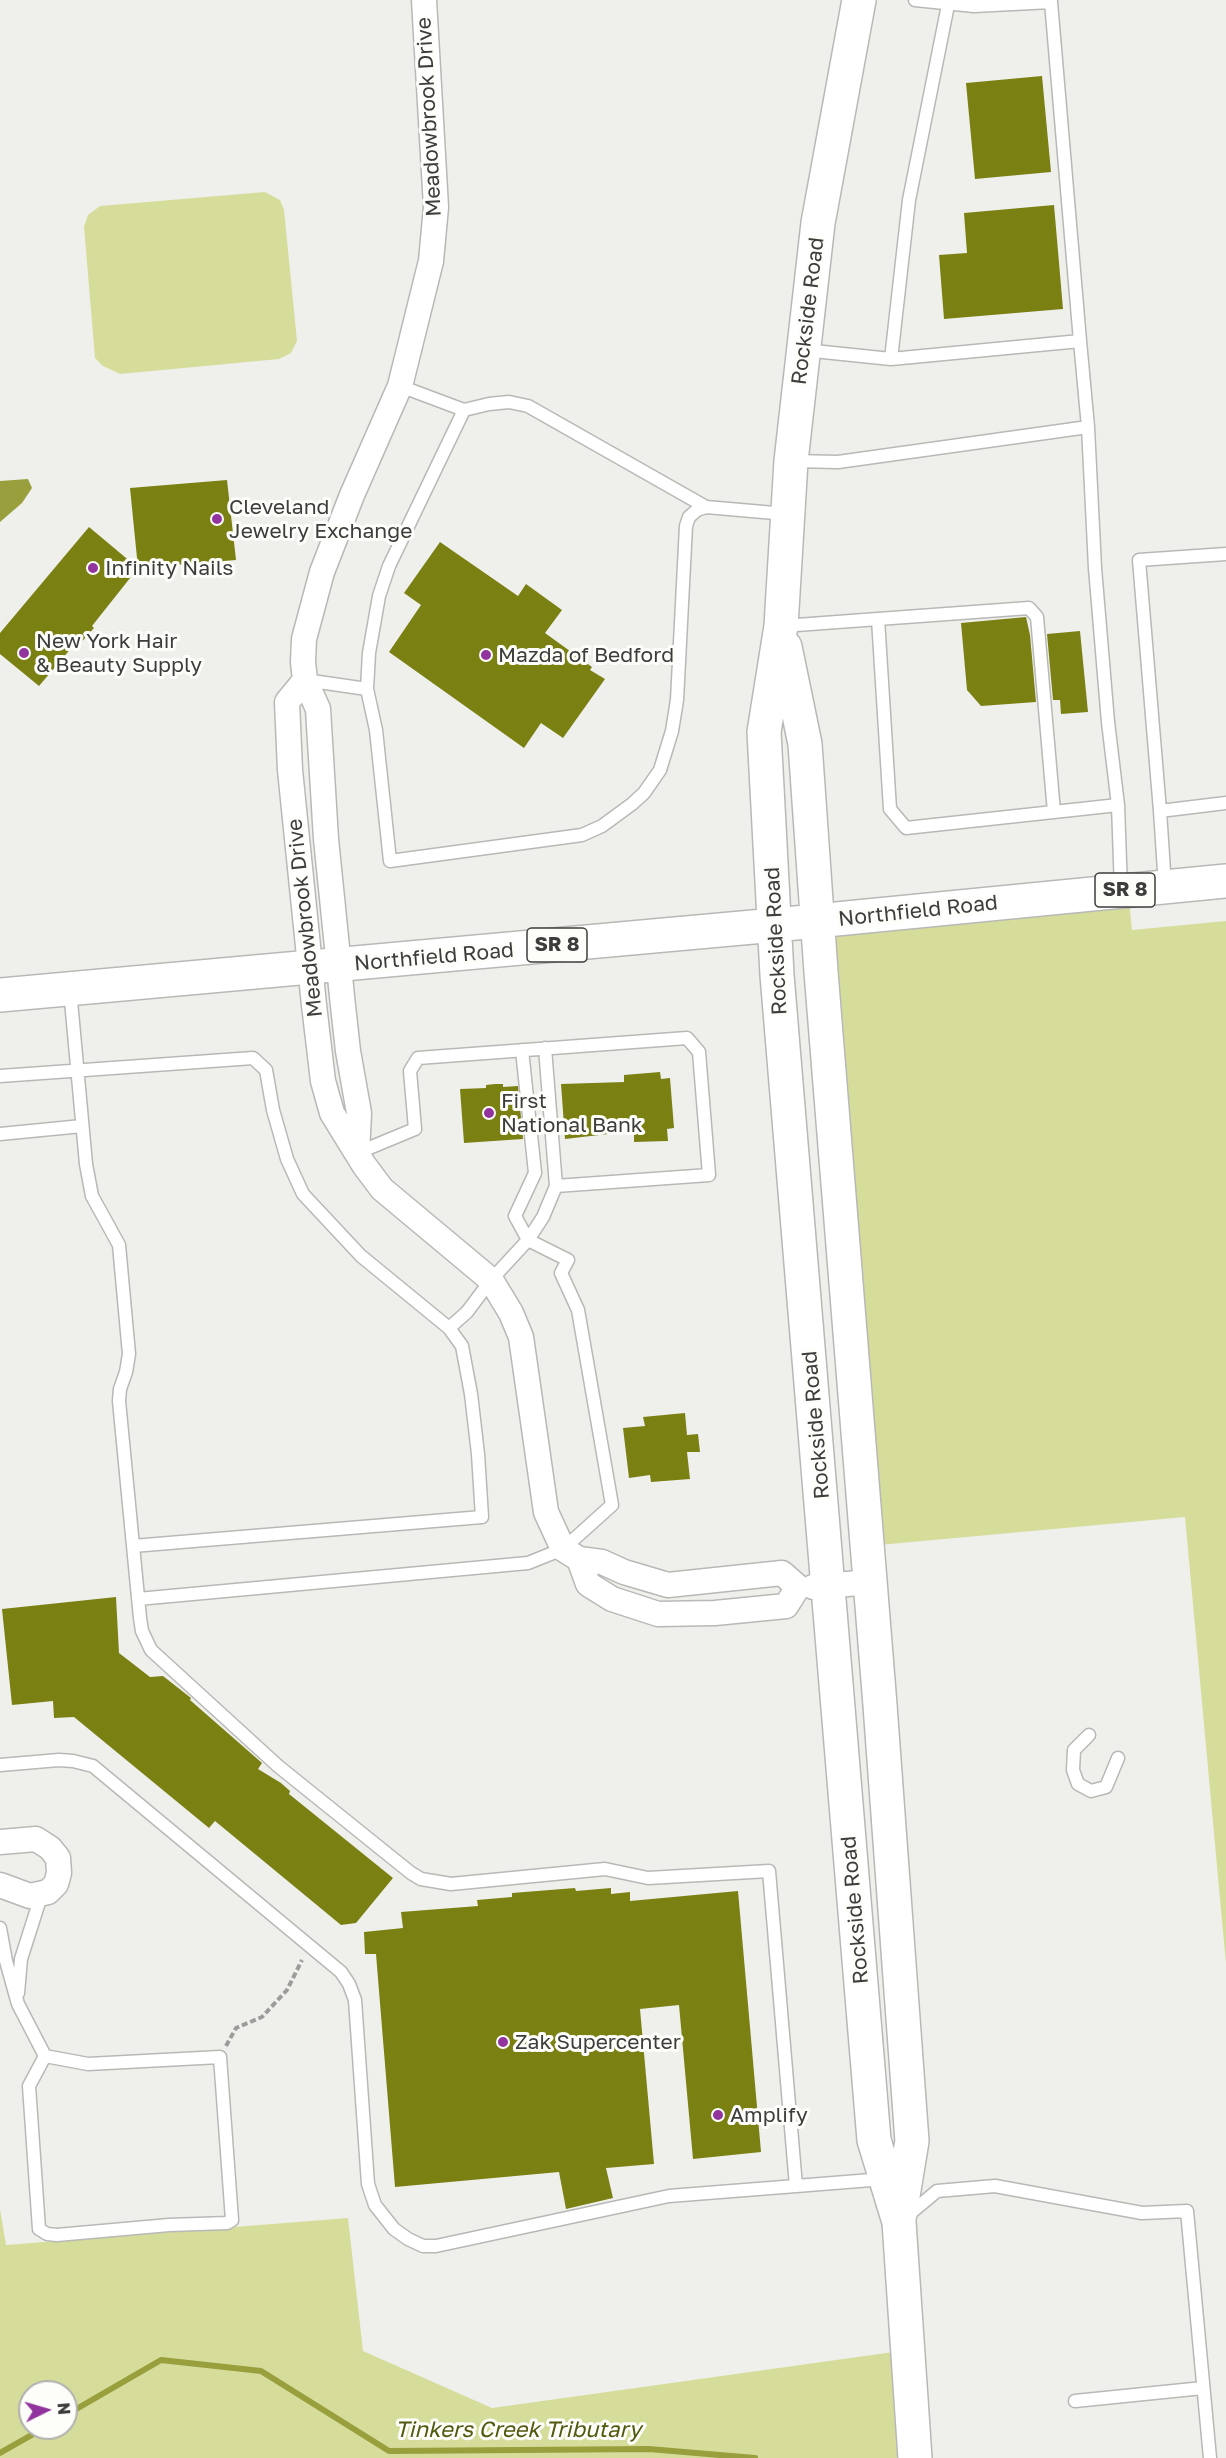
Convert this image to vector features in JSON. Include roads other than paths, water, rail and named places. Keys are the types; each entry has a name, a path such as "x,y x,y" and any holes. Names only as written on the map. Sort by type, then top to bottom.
{"main road":[{"name":"Rockside Road","path":"859,0 818,223 786,514 781,626 764,732 814,1587 874,2140 899,2222 915,2458"},
{"name":"Rockside Road","path":"781,626 805,744 912,2141 899,2222"},
{"name":"Northfield Road","path":"0,995 324,967 1226,881"}],"street":[{"name":"Meadowbrook Drive","path":"357,1153 358,1113 348,1051 324,967 326,839 318,709 305,680 304,639 322,572 400,386 431,261 436,207 424,0"},
{"path":"357,1153 382,1189 491,1280 511,1313 521,1337 546,1512 588,1584 612,1599 658,1614 738,1611 786,1606 814,1587"},
{"path":"571,1554 668,1584 782,1573 814,1587 870,1582"},
{"path":"0,1842 36,1839 50,1848 58,1858 59,1873 56,1884 42,1893 30,1896 0,1885"}],"lane":[{"path":"915,0 974,6 1051,2 1088,427 1095,568 1108,722 1118,805 1121,891"},
{"path":"891,359 909,200 948,5"},
{"path":"803,349 891,359 1080,342"},
{"path":"400,386 464,410 509,402 528,406 706,507"},
{"path":"464,410 389,566 380,597 369,653 367,689 376,730 390,861 582,835 602,826 644,793 660,770 672,731 677,700 686,526 689,517 697,510 706,507 786,514"},
{"path":"791,461 838,462 1088,427"},
{"path":"1165,886 1139,560 1226,554"},
{"path":"781,626 1029,608 1037,617 1054,812"},
{"path":"878,619 890,810 906,828 1118,805"},
{"path":"305,680 367,689"},
{"path":"1160,811 1226,803"},
{"path":"70,989 86,1164 92,1196 119,1245 129,1354 119,1401 142,1631 152,1650 278,1766 421,1879 451,1884 605,1869 648,1878 769,1871 796,2186"},
{"path":"357,1153 415,1129 410,1071 418,1058 687,1038 699,1052 709,1174 556,1186"},
{"path":"449,1328 467,1312 491,1280 528,1240 543,1217 556,1186 545,1048"},
{"path":"138,1599 528,1563 571,1554 612,1505 578,1310 561,1273 568,1260 528,1240 515,1216 535,1173 522,1050"},
{"path":"0,1076 253,1058 266,1070 273,1110 287,1159 303,1194 361,1256 449,1328 462,1346 471,1394 482,1517 133,1546"},
{"path":"0,1134 82,1126"},
{"path":"1089,1735 1074,1750 1072,1770 1078,1784 1090,1791 1106,1787 1118,1758"},
{"path":"0,1765 59,1760 93,1766 341,1972 355,2000 368,2184 375,2205 394,2229 408,2239 423,2246 436,2246 669,2196 886,2179"},
{"path":"18,2004 21,1959 42,1893"},
{"path":"0,1929 18,2004 45,2056"},
{"path":"45,2056 88,2064 220,2057 232,2220 227,2223 57,2235 47,2234 39,2229 29,2086 45,2056"},
{"path":"899,2222 937,2191 995,2186 1142,2213 1187,2211 1210,2458"},
{"path":"1075,2401 1203,2388"}],"waterway":[{"name":"Tinkers Creek Tributary","path":"78,2408 161,2360 261,2371 389,2451 649,2449 755,2458"},
{"name":"Tinkers Creek Tributary","path":"0,2453 23,2440"}],"place":[{"name":"Cleveland Jewelry Exchange","path":"217,519"},
{"name":"Infinity Nails","path":"93,568"},
{"name":"New York Hair & Beauty Supply","path":"24,653"},
{"name":"Mazda of Bedford","path":"486,655"},
{"name":"First National Bank","path":"489,1113"},
{"name":"Zak Supercenter","path":"503,2042"},
{"name":"Amplify","path":"718,2115"}]}
